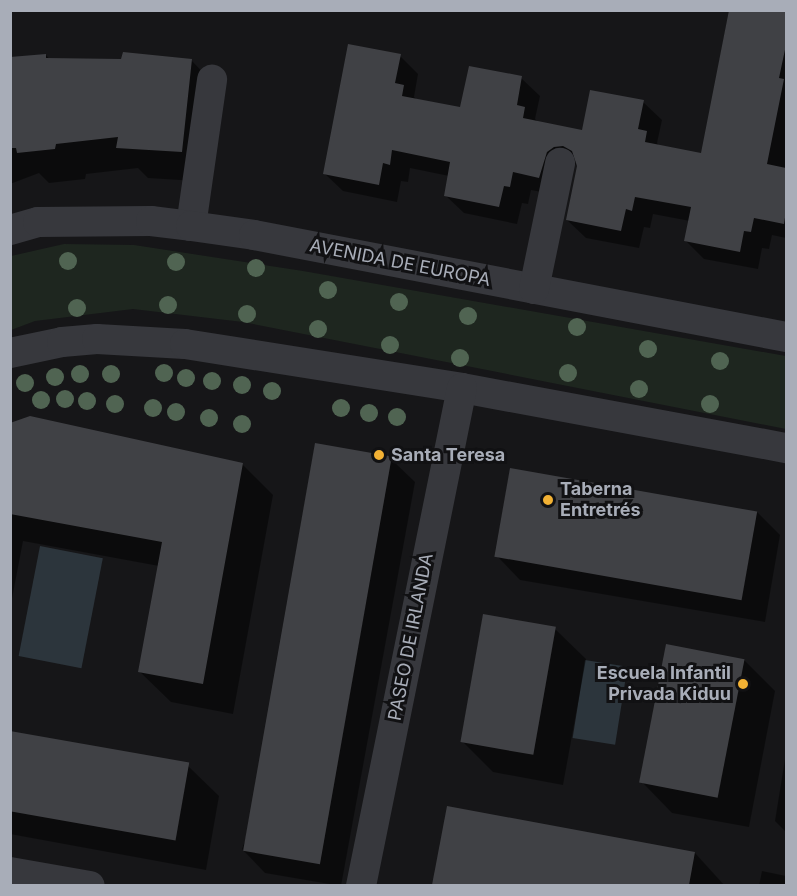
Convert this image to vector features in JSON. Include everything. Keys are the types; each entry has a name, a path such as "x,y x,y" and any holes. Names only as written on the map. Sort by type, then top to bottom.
{"street":[{"path":"191,226 212,80"},
{"path":"534,289 560,163"},
{"name":"AVENIDA DE EUROPA","path":"10,230 38,222 151,221 191,226 254,235 786,337"},
{"path":"10,353 62,342 145,340 185,344 462,388 786,448"},
{"name":"PASEO DE IRLANDA","path":"361,885 462,388"},
{"path":"10,872 90,885"}],"shaded area":[{"path":"64,244 134,245 303,271 786,356 786,429 243,322 133,309 35,321 11,330 11,256"},
{"path":"40,546 103,558 81,668 19,656"},
{"path":"585,660 627,667 615,745 573,738"}],"building":[{"path":"729,10 786,10 786,45 779,78 784,79 767,164 786,168 784,224 754,218 751,232 744,231 740,252 684,241 691,207 635,197 632,211 626,209 621,231 566,220 577,166 572,151 563,146 554,147 547,152 539,178 513,172 510,187 504,186 499,207 444,196 450,162 392,150 390,165 383,163 379,185 323,174 348,44 401,54 395,83 404,85 402,96 460,107 469,66 522,76 517,105 525,107 523,118 582,130 590,90 644,100 638,129 647,131 645,142 701,153"},
{"path":"123,52 192,59 182,152 116,148 118,137 56,144 55,149 17,153 16,148 10,148 10,57 46,54 46,58 121,59"},
{"path":"30,416 243,463 203,684 138,672 162,542 10,514 10,423"},
{"path":"315,443 392,457 320,864 243,851"},
{"path":"510,468 757,512 742,600 494,557"},
{"path":"483,614 556,627 533,755 460,742"},
{"path":"666,644 745,659 718,798 639,782"},
{"path":"10,731 189,763 176,840 10,811"},
{"path":"447,806 695,852 689,885 432,885"}],"place":[{"name":"Santa Teresa","path":"379,455"},
{"name":"Taberna Entretrés","path":"548,500"},
{"name":"Escuela Infantil Privada Kiduu","path":"743,684"}]}
